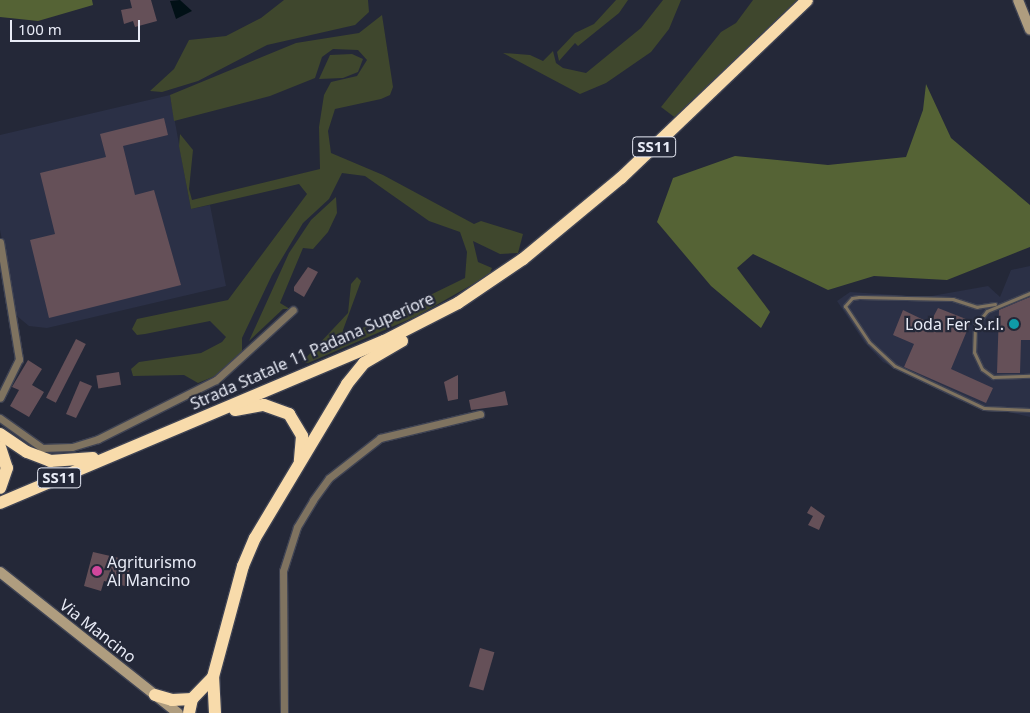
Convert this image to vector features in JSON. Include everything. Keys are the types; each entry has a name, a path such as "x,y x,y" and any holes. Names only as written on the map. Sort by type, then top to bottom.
{"highway":[{"name":"Strada Statale 11 Padana Superiore","path":"0,503 416,326 491,283 621,178 807,0"},
{"path":"212,711 213,677 249,550 299,469 346,384 364,363 460,310 491,283"},
{"path":"197,420 248,407 278,408 297,424 302,436 299,469"},
{"path":"0,434 27,452 50,461 77,461 118,453"},
{"path":"0,447 7,468 0,488"},
{"path":"189,713 192,699 213,677"},
{"path":"156,694 172,700 192,699"}],"main road":[{"path":"1018,0 1030,30"},
{"name":"Via Mancino","path":"0,572 178,713"}],"street":[{"path":"0,242 19,359 0,398"},
{"path":"0,418 42,448 72,447 98,439 216,380 293,310"},
{"path":"284,713 283,571 297,527 313,500 329,478 380,438 480,414"}],"lane":[{"path":"1030,292 996,304 977,307 952,299 859,297 852,298 845,306 869,342 895,366 984,408 1030,410"},
{"path":"996,304 975,326 974,352 982,369 993,377 1030,376"}],"shaded area":[{"path":"180,0 192,11 176,19 170,1"},
{"path":"170,95 191,209 210,205 226,286 47,328 29,326 17,316 0,230 0,135"},
{"path":"1030,266 1030,417 958,400 883,362 864,342 837,301 850,292 926,297 988,286 1000,297 1011,270"}],"green space":[{"path":"0,0 92,0 93,5 38,21 0,17"},
{"path":"284,0 368,0 369,12 355,25 267,45 198,81 162,92 150,91 174,69 189,40 226,36 261,18"},
{"path":"616,0 628,0 619,13 578,46 575,43 559,61 557,52 575,33 594,24"},
{"path":"663,0 681,0 669,29 651,52 606,83 580,94 503,53 530,55 543,61 553,51 556,63 563,68 586,73 641,28"},
{"path":"753,0 803,0 677,119 661,107 721,32 736,23"},
{"path":"382,15 393,87 390,95 381,99 335,109 328,131 331,153 383,175 474,224 481,221 523,234 518,253 500,254 473,241 478,262 492,268 489,275 417,316 308,363 302,362 348,313 351,284 357,277 361,281 343,330 344,337 465,278 467,252 460,232 429,221 365,176 342,173 329,199 303,223 272,275 242,338 242,351 215,376 198,383 184,375 133,376 131,369 139,362 201,353 222,342 226,337 210,321 137,335 132,329 137,319 228,300 307,194 299,184 191,209 179,146 180,134 193,150 189,189 192,200 320,169 319,127 324,95 331,82 357,76 367,60 358,50 333,49 322,57 315,78 270,96 174,121 170,95 296,43 359,33"},
{"path":"352,54 363,59 358,72 343,78 319,79 330,55"},
{"path":"926,84 951,138 1030,205 1030,247 947,280 874,276 828,290 753,254 737,268 770,312 761,328 711,286 657,222 673,178 735,156 828,165 906,157 923,110"},
{"path":"336,197 337,213 328,232 313,249 303,248 280,303 290,309 283,309 249,341 289,253 311,220"}],"building":[{"path":"130,0 151,0 157,21 135,27 133,21 124,24 121,10 132,8"},
{"path":"164,118 168,135 123,146 135,195 154,190 181,285 49,318 30,240 55,234 40,173 106,157 100,134"},
{"path":"308,267 318,272 304,297 294,291 294,287"},
{"name":"Loda Fer S.r.l.","path":"1030,297 1030,340 1021,340 1020,373 997,373 999,310"},
{"path":"938,308 971,321 951,369 993,388 986,403 904,367 914,344 893,335 903,310 930,323"},
{"path":"76,339 86,344 56,403 46,398"},
{"path":"28,360 42,369 32,385 44,392 29,417 10,406 19,390 12,387"},
{"path":"119,372 121,385 98,388 96,376"},
{"path":"458,375 458,399 448,401 444,382"},
{"path":"80,381 92,386 76,418 66,414"},
{"path":"505,391 508,405 471,410 469,400"},
{"path":"811,506 825,516 819,530 808,525 813,516 807,513"},
{"path":"93,552 132,561 125,586 104,581 101,591 84,586"},
{"path":"480,648 494,652 483,691 469,686"}],"place":[{"name":"Loda Fer S.r.l.","path":"1014,324"},
{"name":"Agriturismo Al Mancino","path":"97,571"}]}
